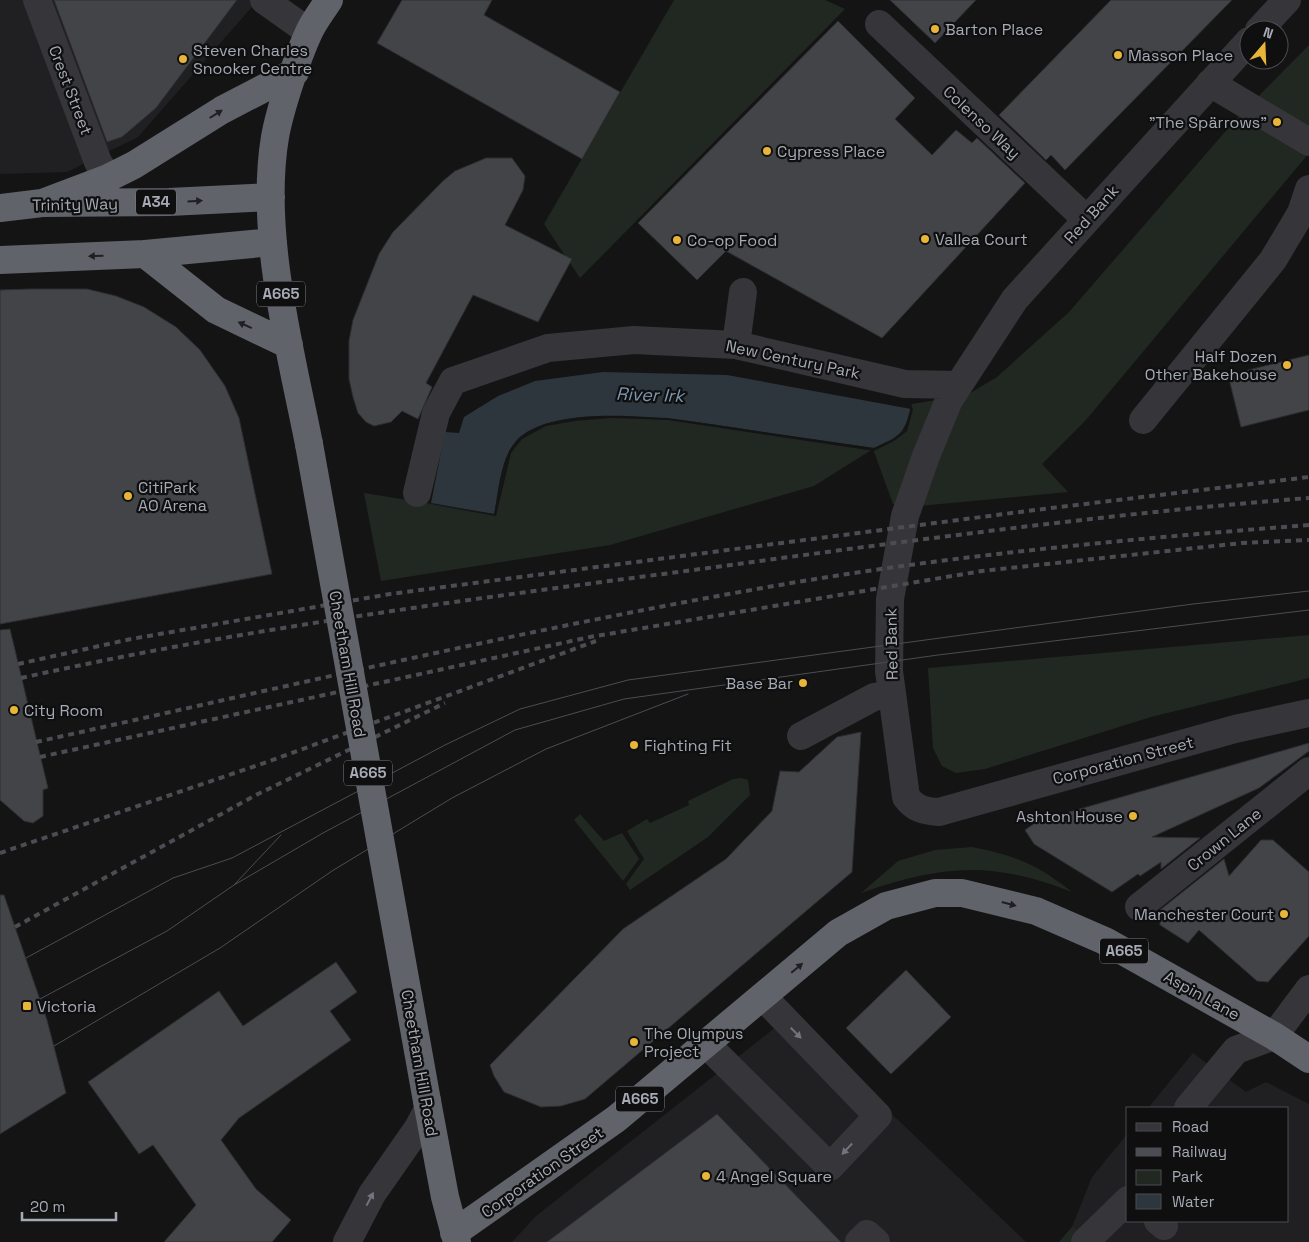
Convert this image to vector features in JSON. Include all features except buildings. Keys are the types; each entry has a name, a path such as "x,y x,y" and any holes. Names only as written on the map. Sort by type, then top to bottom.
{"highway":[{"name":"Cheetham Hill Road","path":"329,0 309,32 276,136 271,197 274,242 290,345 445,1197 451,1239"},
{"path":"42,203 108,178 162,148 222,110 295,72"},
{"name":"Trinity Way","path":"0,208 42,203 169,202 271,197"},
{"path":"0,260 145,254 274,242"},
{"path":"145,254 216,310 290,345"},
{"name":"Corporation Street","path":"451,1239 594,1136 838,933 886,906 935,893 962,893"},
{"name":"Aspin Lane","path":"962,893 1036,911 1105,941 1274,1036"},
{"name":"A665","path":"1274,1036 1309,1059"}],"street":[{"name":"Crest Street","path":"37,0 98,162 108,178"},
{"path":"264,0 309,32"},
{"path":"1268,20 1287,0"},
{"name":"Colenso Way","path":"879,24 1086,220"},
{"name":"Red Bank","path":"939,812 920,810 906,797 889,671 890,599 905,516 926,456 953,392 1015,299 1239,52"},
{"path":"1210,83 1309,142"},
{"path":"1143,420 1273,260 1301,213 1309,189"},
{"path":"736,345 743,292"},
{"name":"New Century Park","path":"417,493 436,413 453,381 548,348 634,340 736,345 905,384 953,392"},
{"path":"801,736 874,697 892,694"},
{"name":"Corporation Street","path":"939,812 1235,728 1309,713"},
{"name":"Crown Lane","path":"1139,907 1309,771"},
{"path":"1189,1107 1236,1050 1274,1036 1309,989"},
{"path":"706,1044 830,1167 878,1116 762,997"},
{"path":"347,1242 372,1194 418,1128 428,1105"},
{"path":"1084,1242 1126,1202"},
{"path":"859,1242 867,1234 876,1242"}],"shaded area":[{"path":"0,0 258,0 138,137 67,172 0,174"},
{"path":"781,1023 897,1119 1026,1242 512,1242 536,1216"},
{"path":"1193,1053 1246,1092 1266,1082 1309,1104 1309,1242 1059,1242 1072,1227 1092,1177 1126,1135 1126,1222 1289,1222 1289,1107 1149,1107"}],"green space":[{"path":"674,0 825,0 845,9 580,278 544,224"},
{"path":"1309,45 1309,153 1086,420 1042,464 1068,492 919,506 893,504 873,449 814,486 610,545 381,581 364,493 494,514 509,451 520,437 545,424 575,418 668,418 874,448 905,429 912,404 967,395 997,377 1069,312 1237,118 1284,70 1289,70 1289,65"},
{"path":"1309,635 1309,678 1151,717 985,769 956,773 942,766 933,748 928,668"},
{"path":"741,778 748,780 750,795 708,837 630,890 626,884 644,859 627,831 647,819 650,823 689,805 688,801 733,779"},
{"path":"580,814 604,841 622,833 639,859 623,881 574,820"},
{"path":"972,847 1025,862 1047,874 1072,892 1016,875 966,870 916,877 861,893 898,861 935,850"},
{"path":"1072,1227 1097,1242 1059,1242"}],"water":[{"name":"River Irk","path":"603,372 727,375 911,409 905,425 899,434 895,438 874,448 678,420 604,416 571,418 542,425 520,437 513,444 501,473 494,514 431,503 445,432 459,433 464,417 498,396 535,381"}],"pier":[{"path":"911,406 913,409 907,431 894,441 874,451 668,420 611,418 546,426 522,439 511,453 496,516 429,504 494,514 509,451 520,437 545,424 575,418 611,416 668,418 874,448 893,439 905,429"}],"tram line":[{"path":"26,958 173,878 232,858 445,745 520,709 628,680 1193,604 1309,591"},
{"path":"234,885 323,833 515,730 624,699 938,655 1309,610"},
{"path":"54,1046 220,948 332,871 452,798 546,749 688,694"},
{"path":"40,999 167,931 234,885 281,835"}],"railway":[{"path":"18,664 131,639 390,594 1035,510 1309,477"},
{"path":"21,678 269,630 519,593 997,530 1153,512 1309,498"},
{"path":"36,742 496,640 774,586 907,565 1041,549 1309,525"},
{"path":"40,757 590,637 982,571 1242,543 1309,540"},
{"path":"0,853 270,761 596,641"},
{"path":"15,927 256,795 445,703"}],"place":[{"name":"Barton Place","path":"935,29"},
{"name":"Masson Place","path":"1118,55"},
{"name":"Steven Charles Snooker Centre","path":"183,59"},
{"name":"\"The Spärrows\"","path":"1277,122"},
{"name":"Cypress Place","path":"767,151"},
{"name":"Vallea Court","path":"925,239"},
{"name":"Co-op Food","path":"677,240"},
{"name":"Half Dozen Other Bakehouse","path":"1287,365"},
{"name":"CitiPark AO Arena","path":"128,496"},
{"name":"Base Bar","path":"803,683"},
{"name":"City Room","path":"14,710"},
{"name":"Fighting Fit","path":"634,745"},
{"name":"Ashton House","path":"1133,816"},
{"name":"Manchester Court","path":"1284,914"},
{"name":"Victoria","path":"27,1006"},
{"name":"The Olympus Project","path":"634,1042"},
{"name":"4 Angel Square","path":"706,1176"}]}
